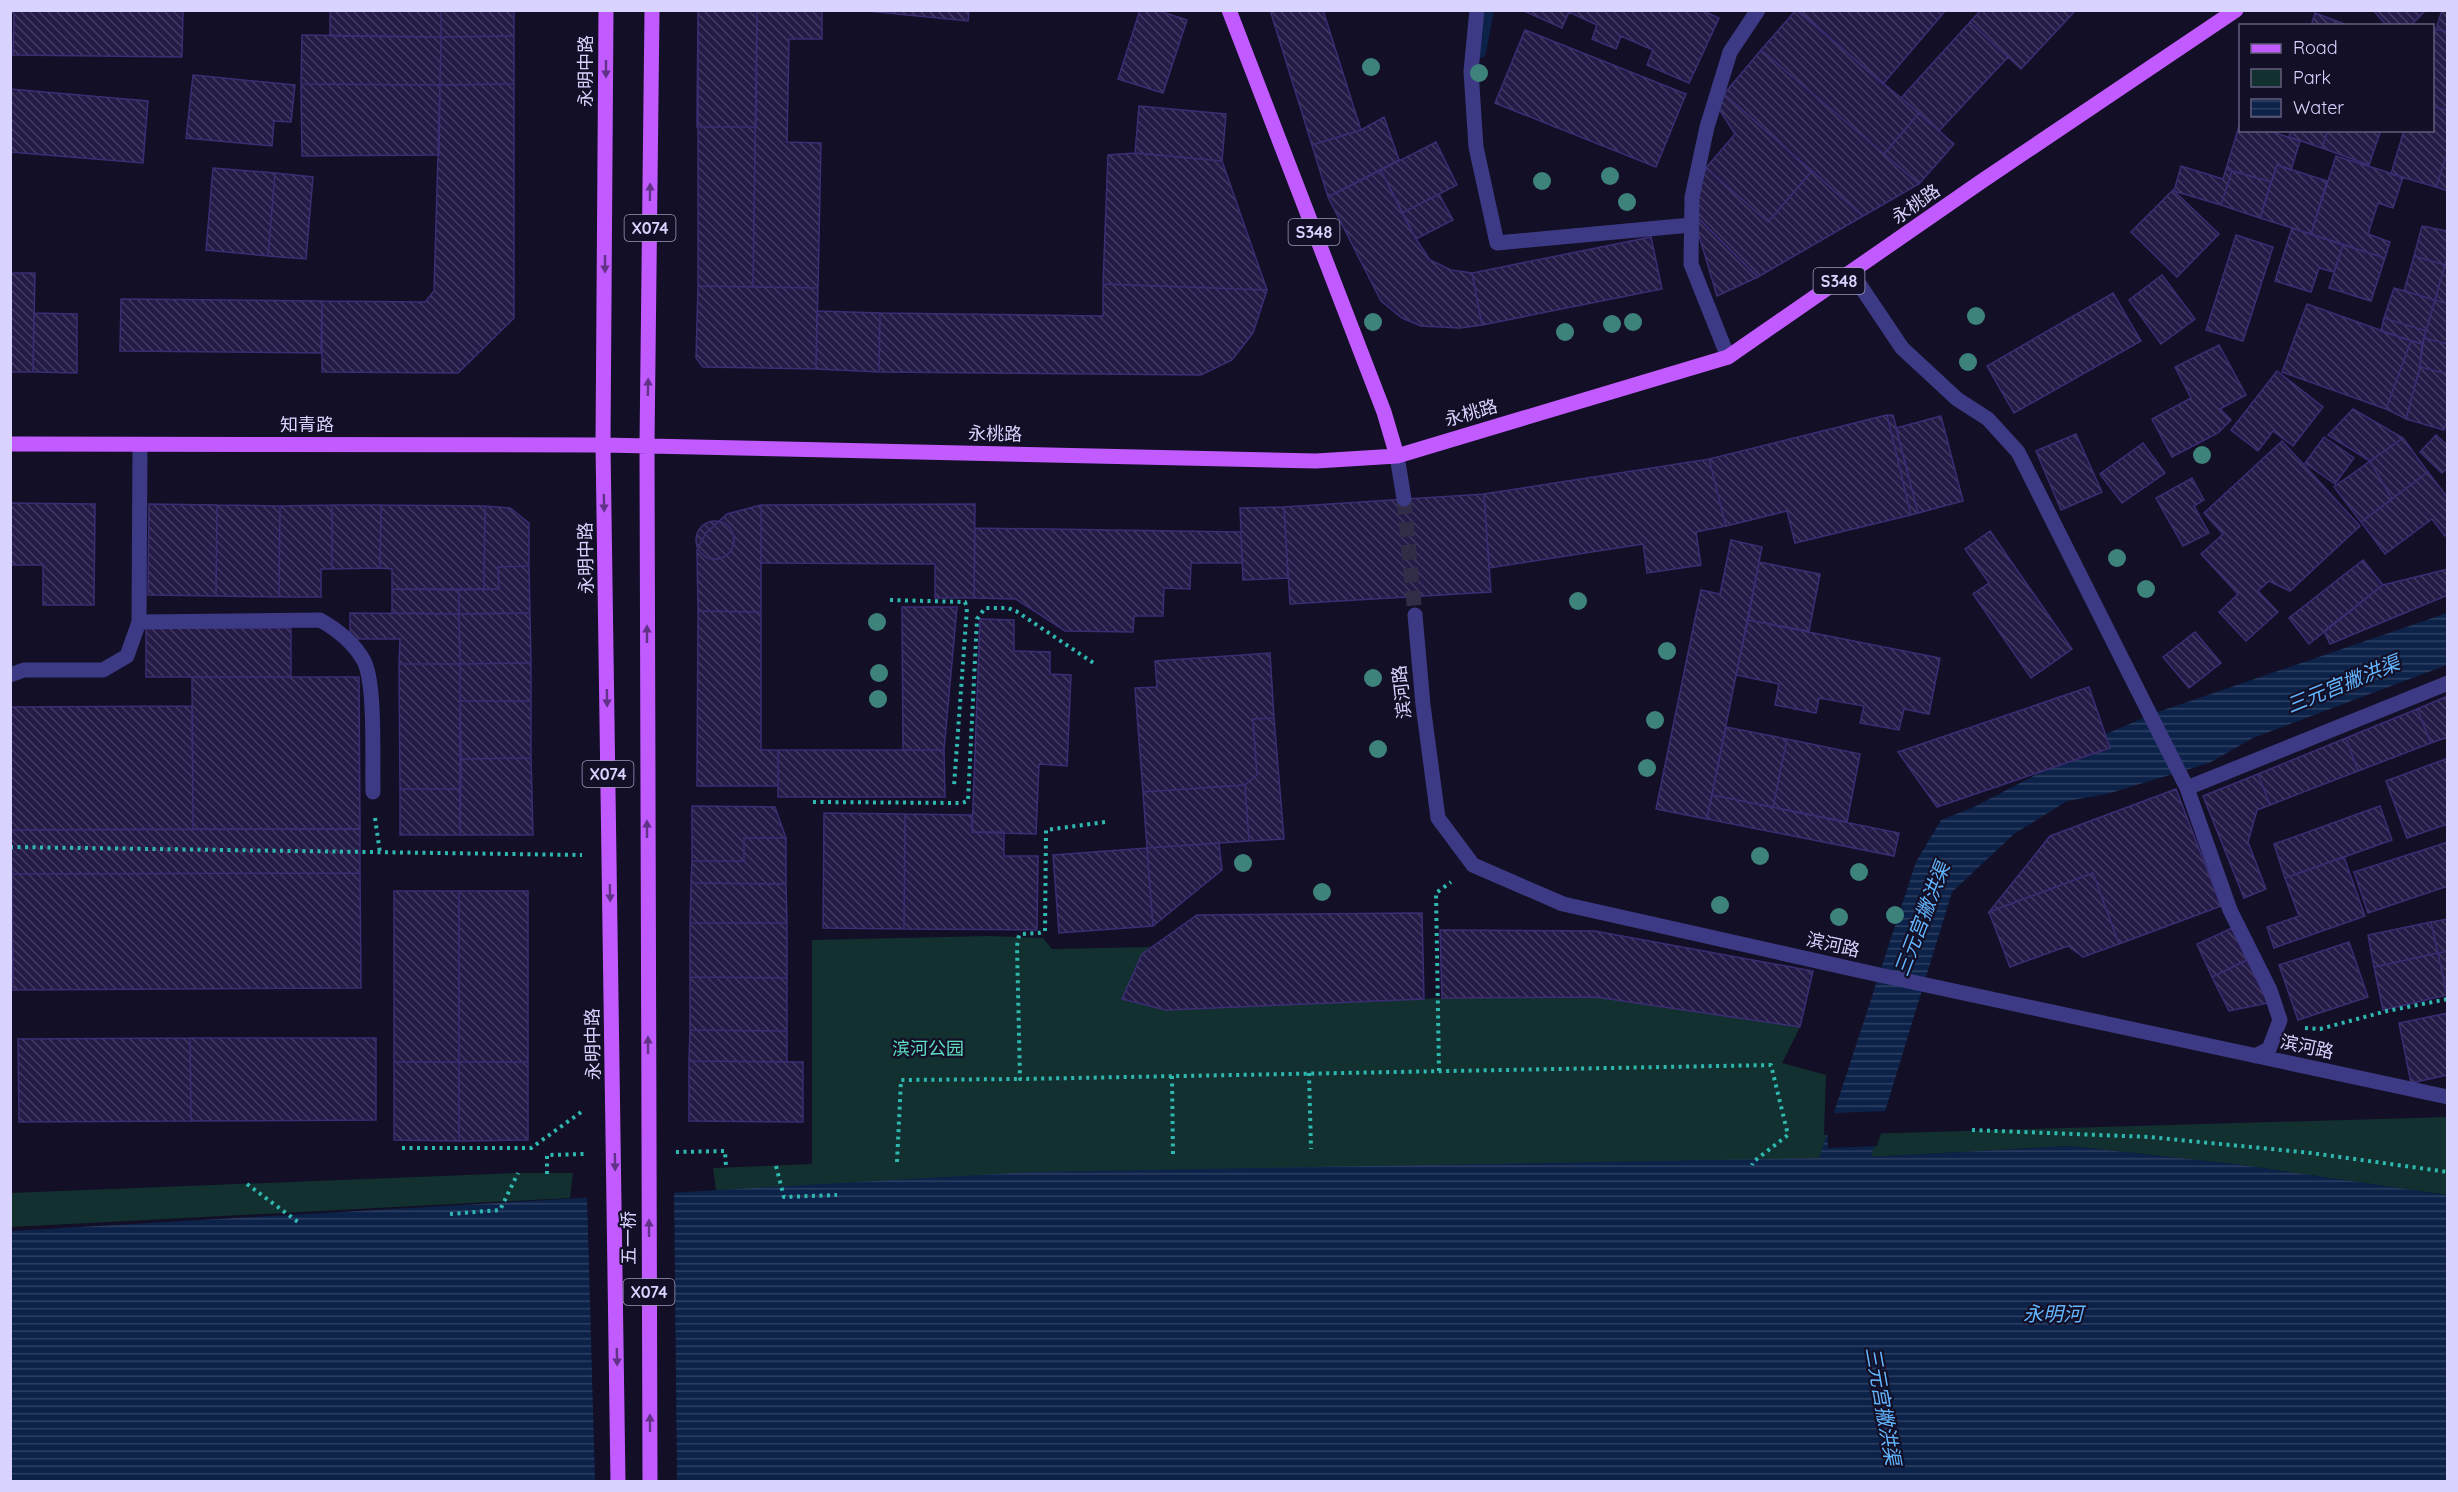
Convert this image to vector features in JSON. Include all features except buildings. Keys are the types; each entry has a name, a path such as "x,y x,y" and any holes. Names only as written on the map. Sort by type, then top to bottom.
{"main road":[{"name":"永明中路","path":"606,10 603,445 614,1104"},
{"name":"X074","path":"647,446 652,10"},
{"name":"S348","path":"1229,10 1384,411 1397,456"},
{"name":"永桃路","path":"603,445 1316,462 1397,456 1728,357 2236,10"},
{"name":"知青路","path":"10,444 603,445"},
{"name":"五一桥","path":"647,446 650,1482"},
{"name":"五一桥","path":"614,1104 618,1482"}],"street":[{"path":"1478,10 1471,71 1476,147 1497,243 1691,225"},
{"path":"1728,357 1691,264 1692,197 1702,150 1730,52 1758,10"},
{"path":"1851,272 1902,348 1957,399 1988,419 2018,452 2187,788 2230,910 2270,990 2280,1020 2269,1049 2255,1056"},
{"path":"10,675 24,670 104,670 127,656 139,622 140,445"},
{"path":"1397,456 1404,499"},
{"name":"滨河路","path":"1415,615 1423,705 1438,818 1473,865 1563,904 1933,987 2448,1097"},
{"path":"139,622 321,620 340,631 364,662 370,688 373,792"},
{"path":"2187,788 2448,683"}],"path":[{"path":"890,600 965,602 967,608 954,786"},
{"path":"813,802 962,803 968,801 977,619 985,608 1008,608 1016,611 1095,664"},
{"path":"1020,1079 1017,946 1022,934 1045,931 1046,830 1105,822"},
{"path":"10,847 609,855"},
{"path":"1439,1071 1436,893 1473,865"},
{"path":"2278,1024 2320,1029 2387,1011 2448,999"},
{"path":"897,1162 901,1080 1771,1065 1788,1135 1752,1165"},
{"path":"1309,1073 1311,1149"},
{"path":"1172,1076 1173,1154"},
{"path":"402,1148 531,1148 592,1104"},
{"path":"1972,1130 2150,1137 2311,1153 2448,1172"},
{"path":"776,1166 784,1197 837,1196"},
{"path":"450,1214 500,1210 518,1173"},
{"path":"247,1184 298,1222"}],"green space":[{"name":"滨河公园","path":"989,936 1043,938 1052,949 1150,947 1142,954 1122,999 1166,1010 1463,997 1596,997 1800,1027 1782,1063 1826,1075 1824,1135 2448,1117 2447,1195 2235,1164 2069,1146 1870,1157 1351,1169 716,1190 713,1168 812,1164 812,940"},
{"path":"518,1173 573,1173 570,1198 11,1227 11,1193"}],"water":[{"name":"永明河","path":"2447,613 2447,665 2253,738 2209,763 2107,794 2067,801 2014,834 1952,892 1871,1157 2069,1146 2235,1164 2447,1195 2447,1481 11,1482 11,1231 1032,1172 1819,1158 1916,862 1941,820 1974,807 2041,772 2110,749 2106,734 2155,713"}],"pier":[{"path":"1888,1111 1877,1146 1828,1148 1827,1125 1831,1113"},
{"path":"674,1190 677,1481 595,1481 587,1194"}],"waterway":[{"path":"1480,52 1488,10"}],"tunnel":[{"path":"1404,499 1415,615"}],"water label":[{"name":"三元宫撇洪渠","path":"2343,684"},
{"name":"三元宫撇洪渠","path":"1922,919"},
{"name":"三元宫撇洪渠","path":"1883,1406"}]}
